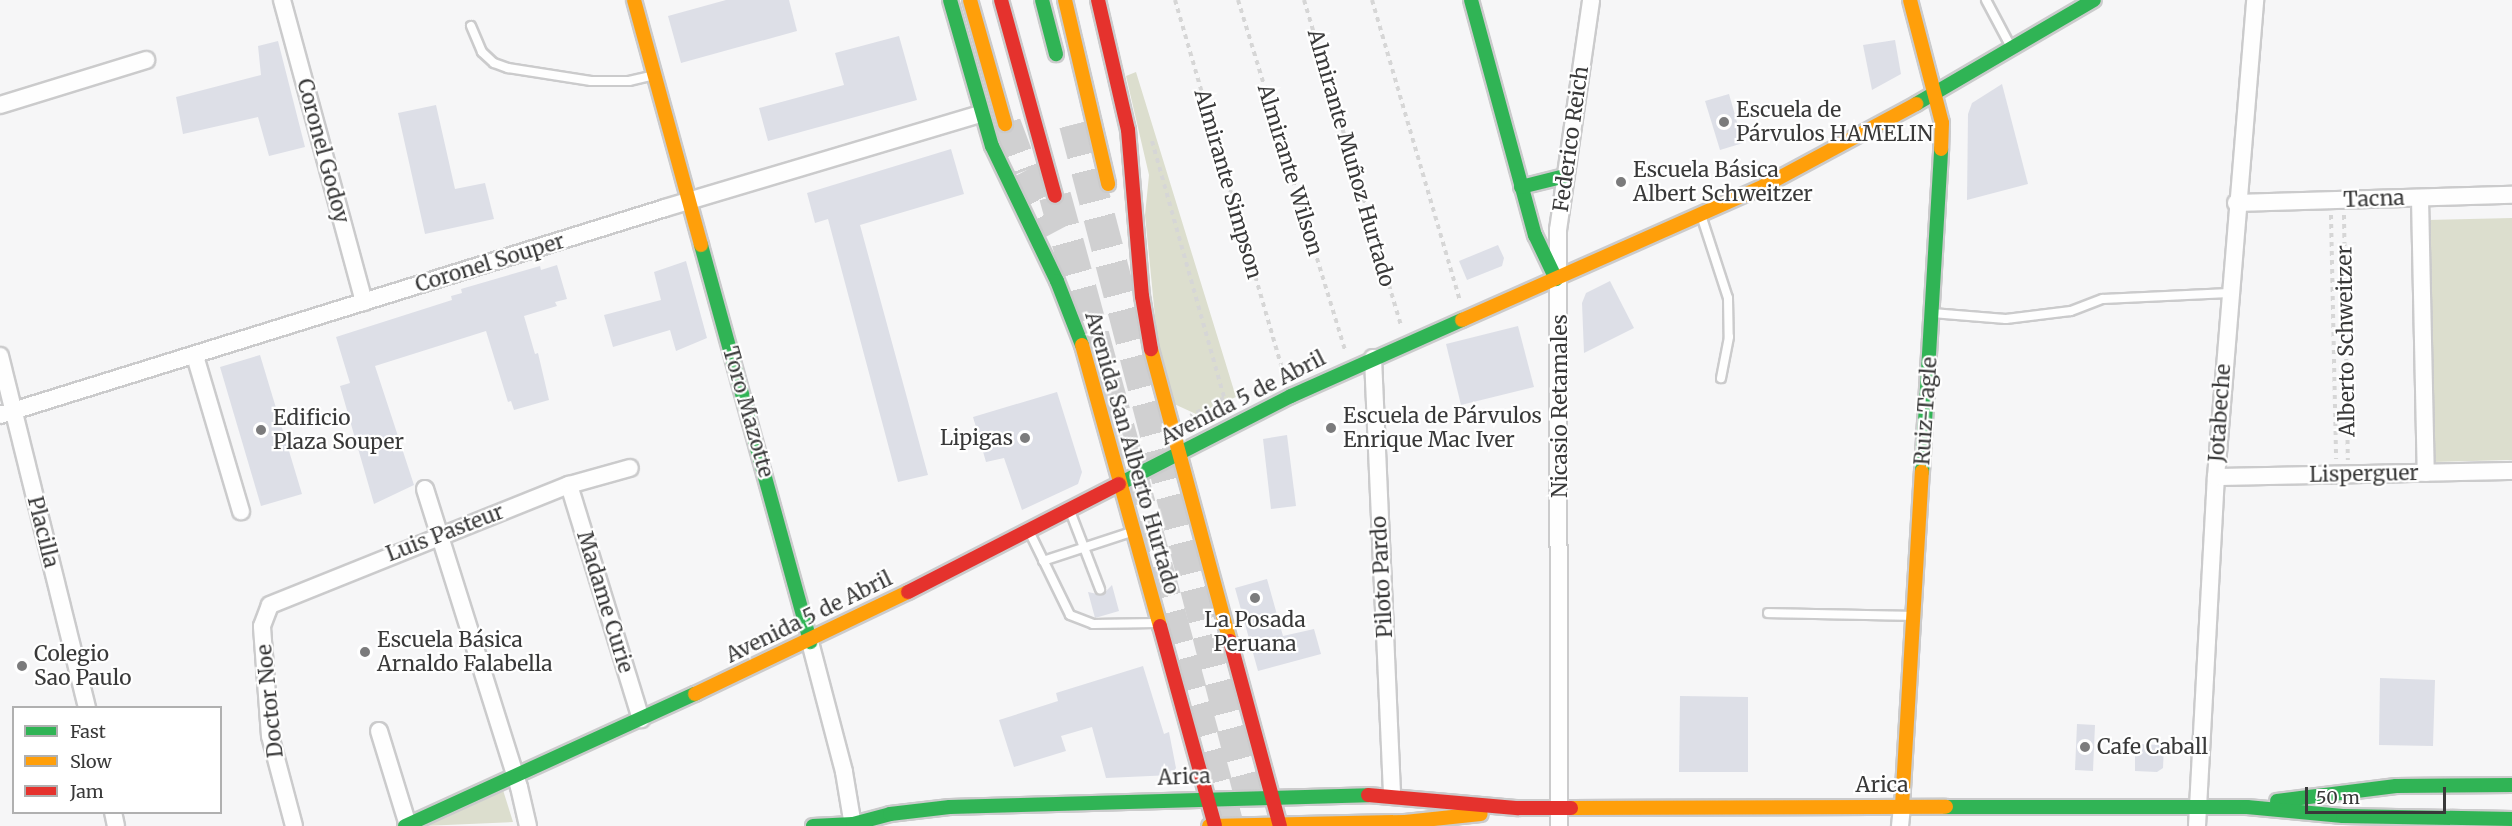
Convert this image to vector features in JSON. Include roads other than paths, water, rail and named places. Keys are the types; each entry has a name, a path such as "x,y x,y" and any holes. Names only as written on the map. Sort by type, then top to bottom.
{"main road":[{"name":"Toro Mazotte","path":"634,0 810,642"},
{"name":"Avenida San Alberto Hurtado","path":"950,0 981,114 1006,181 1071,314 1122,484 1215,826"},
{"path":"970,0 1005,124"},
{"path":"1001,0 1055,196"},
{"path":"1042,0 1060,68"},
{"path":"1065,0 1108,184"},
{"name":"Avenida San Alberto Hurtado","path":"1098,0 1128,130 1147,329 1176,455 1279,825"},
{"name":"Nicasio Retamales","path":"1471,0 1537,241 1556,279"},
{"name":"Ruiz-Tagle","path":"1902,806 1942,142 1936,93 1910,0"},
{"name":"Avenida 5 de Abril","path":"406,825 810,642 1176,455 1373,358 1764,186 2013,50 2094,0"},
{"path":"1521,187 1565,176"},
{"name":"Arica","path":"2247,807 2396,786 2512,785"},
{"name":"Arica","path":"813,826 856,825 890,814 950,807 1271,795 1392,795 1518,808"},
{"name":"Arica","path":"1209,826 1405,822 1518,808 1559,807 2247,807 2343,816 2512,819"}],"street":[{"name":"Coronel Godoy","path":"282,0 364,302"},
{"name":"Federico Reich","path":"1556,279 1565,176 1591,0"},
{"name":"Jotabeche","path":"2197,826 2216,477 2236,203 2255,0"},
{"path":"0,105 146,60"},
{"name":"Coronel Souper","path":"7,413 688,201 981,114"},
{"name":"Tacna","path":"2236,203 2512,195"},
{"path":"2420,198 2426,473"},
{"name":"Nicasio Retamales","path":"1556,279 1560,305 1559,826"},
{"name":"Placilla","path":"0,356 7,413 86,706"},
{"path":"195,356 241,510"},
{"name":"Piloto Pardo","path":"1373,358 1392,795"},
{"name":"Luis Pasteur","path":"266,610 281,598 439,535 569,485 630,468"},
{"name":"Lisperguer","path":"2216,477 2512,471"},
{"name":"Madame Curie","path":"569,485 641,719"},
{"path":"425,489 516,776 528,826"},
{"name":"Doctor Noe","path":"266,610 262,626 270,736 294,826"},
{"name":"Toro Mazotte","path":"810,642 856,825"},
{"path":"379,731 406,825"},
{"name":"Ruiz-Tagle","path":"1900,826 1902,806"}],"lane":[{"path":"1986,0 2013,50"},
{"path":"471,26 482,52 494,63 508,68 591,81 629,81 654,75"},
{"path":"1701,215 1728,298 1728,337 1721,378"},
{"path":"1932,313 2006,319 2071,312 2103,299 2229,293"},
{"path":"1070,510 1100,589"},
{"path":"1029,531 1070,615 1093,624 1160,623"},
{"path":"1043,561 1083,546 1135,531"},
{"path":"1768,613 1913,616"},
{"path":"1110,614 1115,623"}],"tunnel":[{"path":"1005,124 1023,172 1055,232"},
{"path":"1075,124 1258,826"},
{"path":"1055,196 1228,826"}],"place":[{"name":"Escuela de Párvulos HAMELIN","path":"1724,122"},
{"name":"Escuela Básica Albert Schweitzer","path":"1621,182"},
{"name":"Escuela de Párvulos Enrique Mac Iver","path":"1331,428"},
{"name":"Edificio Plaza Souper","path":"261,430"},
{"name":"Lipigas","path":"1025,438"},
{"name":"La Posada Peruana","path":"1255,598"},
{"name":"Escuela Básica Arnaldo Falabella","path":"365,652"},
{"name":"Colegio Sao Paulo","path":"22,666"},
{"name":"Cafe Caball","path":"2085,747"}]}
